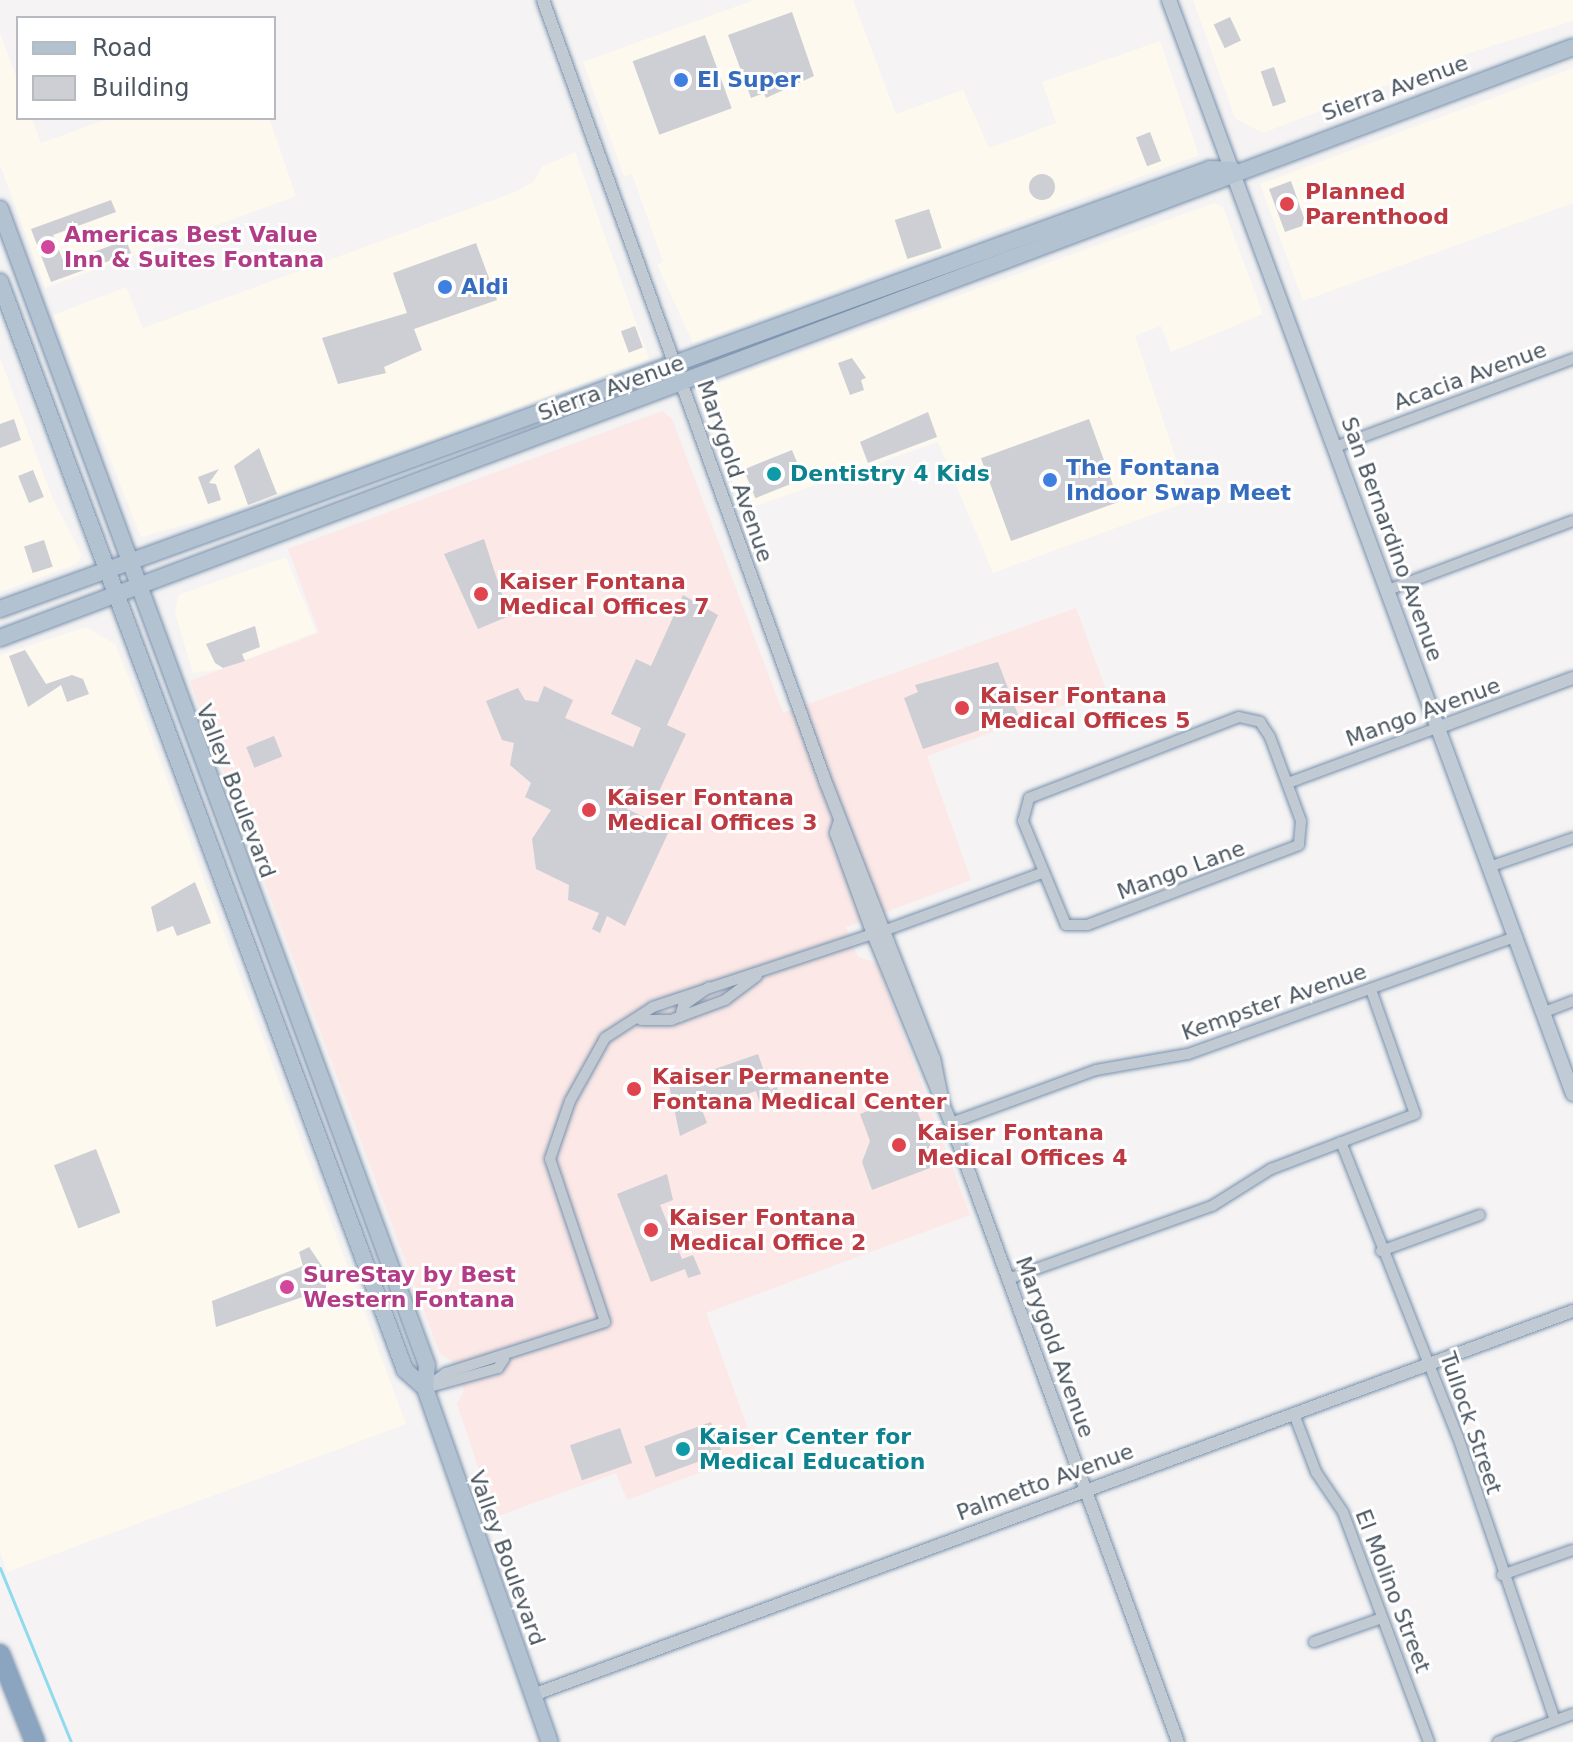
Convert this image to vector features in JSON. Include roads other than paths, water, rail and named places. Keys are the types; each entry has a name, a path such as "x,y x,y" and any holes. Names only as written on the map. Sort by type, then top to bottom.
{"highway":[{"path":"0,1654 35,1742"}],"main road":[{"name":"San Bernardino Avenue","path":"1169,0 1573,1094"},
{"name":"Sierra Avenue","path":"0,638 1216,185 1233,170 1573,47"},
{"name":"Sierra Avenue","path":"0,609 1210,169 1233,170"},
{"name":"Valley Boulevard","path":"0,209 136,585 427,1365 425,1388 550,1742"},
{"path":"926,294 925,284 994,257 1017,239"},
{"name":"Valley Boulevard","path":"0,282 405,1370 425,1388"},
{"path":"288,1060 340,1125"}],"street":[{"name":"Marygold Avenue","path":"543,0 840,820 934,1058 943,1103"},
{"name":"Acacia Avenue","path":"1335,447 1573,359"},
{"path":"1388,590 1573,521"},
{"name":"Mango Avenue","path":"1288,783 1573,678"},
{"path":"886,930 1042,873 1024,806 1032,794 1087,772 1244,717 1265,728 1288,783"},
{"name":"Mango Lane","path":"1042,873 1060,919 1081,926 1292,851 1303,826 1288,783"},
{"path":"840,820 869,901 873,934 890,956 920,1040 934,1058"},
{"path":"1489,867 1573,838"},
{"name":"Marygold Avenue","path":"873,934 951,1123 1178,1742"},
{"path":"641,1020 653,1007 709,987 757,976 873,934"},
{"name":"Kempster Avenue","path":"951,1123 1096,1070 1188,1054 1515,937"},
{"path":"425,1388 450,1385 498,1368 504,1359 605,1322 553,1181 551,1148 598,1047 613,1032 641,1020 680,1017 725,1000 757,976"},
{"path":"680,1017 683,1006 709,987"},
{"path":"1008,1279 1212,1206 1264,1172 1415,1114 1371,990"},
{"path":"1542,1013 1573,1001"},
{"name":"Tullock Street","path":"1341,1142 1381,1251 1431,1364 1555,1720"},
{"path":"1381,1251 1480,1215"},
{"name":"Palmetto Avenue","path":"533,1695 1573,1311"},
{"name":"El Molino Street","path":"1294,1414 1316,1472 1343,1512 1429,1742"},
{"path":"1502,1575 1573,1550"},
{"path":"1314,1642 1382,1618"},
{"path":"1498,1742 1573,1714"}],"waterway":[{"path":"0,1568 71,1742"}],"place":[{"name":"El Super","path":"681,80"},
{"name":"Planned Parenthood","path":"1287,204"},
{"name":"Americas Best Value Inn & Suites Fontana","path":"48,247"},
{"name":"Aldi","path":"445,287"},
{"name":"Dentistry 4 Kids","path":"774,474"},
{"name":"The Fontana Indoor Swap Meet","path":"1050,480"},
{"name":"Kaiser Fontana Medical Offices 7","path":"481,594"},
{"name":"Kaiser Fontana Medical Offices 5","path":"962,708"},
{"name":"Kaiser Fontana Medical Offices 3","path":"589,810"},
{"name":"Kaiser Permanente Fontana Medical Center","path":"634,1089"},
{"name":"Kaiser Fontana Medical Offices 4","path":"899,1145"},
{"name":"Kaiser Fontana Medical Office 2","path":"651,1230"},
{"name":"SureStay by Best Western Fontana","path":"287,1287"},
{"name":"Kaiser Center for Medical Education","path":"683,1449"}]}
